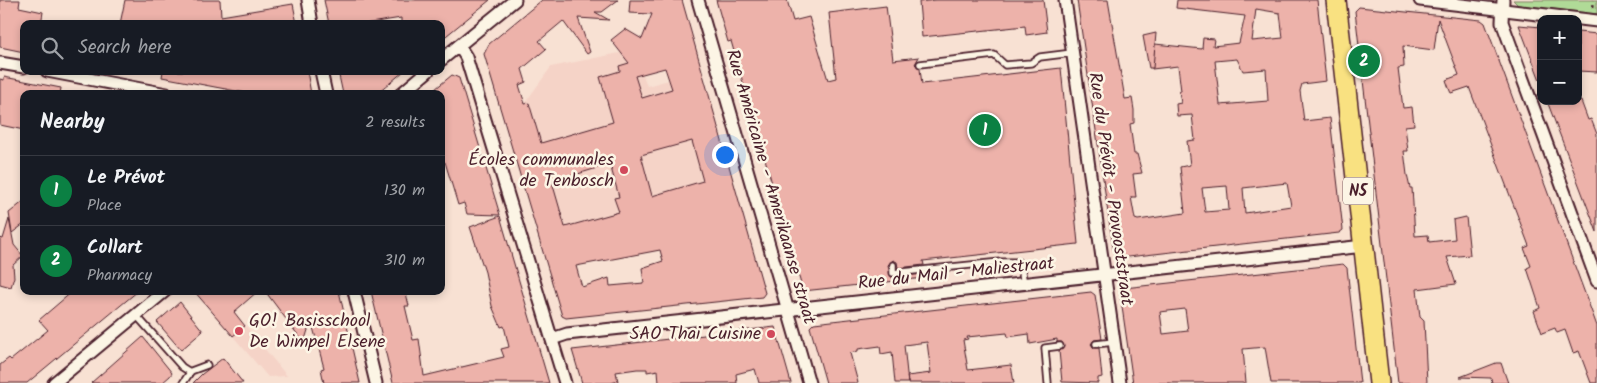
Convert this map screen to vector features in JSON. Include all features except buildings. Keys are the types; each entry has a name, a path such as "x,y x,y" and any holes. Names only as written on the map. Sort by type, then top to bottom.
{"main road":[{"name":"N5","path":"1336,0 1379,383"}],"street":[{"path":"308,0 311,20"},
{"path":"445,57 515,0"},
{"name":"Rue Américaine - Amerikaanse straat","path":"698,0 808,383"},
{"name":"Rue du Prévôt - Provooststraat","path":"1065,0 1120,383"},
{"path":"1420,0 1503,5 1597,21"},
{"path":"1503,5 1502,22 1597,281"},
{"path":"459,46 466,57 565,383"},
{"path":"0,62 20,66"},
{"path":"68,75 146,90"},
{"path":"322,75 325,90"},
{"path":"407,90 423,75"},
{"name":"Rue du Mail - Maliestraat","path":"552,339 567,334 1364,246"},
{"path":"54,383 160,295"},
{"path":"355,295 376,383"}],"lane":[{"path":"920,64 994,55 1004,65 1031,63 1040,57 1072,53"},
{"path":"893,265 894,273 1000,262 1018,262 1021,267 1024,284"},
{"path":"136,315 182,367 190,372"},
{"path":"1096,344 1114,342"},
{"path":"1048,383 1045,348 1060,346"},
{"path":"183,383 190,372 207,365"}],"path":[{"path":"1593,8 1594,0"}],"shaded area":[{"name":"Écoles communales de Tenbosch","path":"634,50 647,86 676,78 709,94 742,211 550,269 506,129 551,67"},
{"name":"GO! Basisschool De Wimpel Elsene","path":"197,295 220,295 287,376 268,377"}],"green space":[{"path":"1513,0 1597,0 1597,14 1518,5"}],"place":[{"name":"Collart","path":"1364,61"},
{"name":"Le Prévot","path":"985,130"},
{"name":"Écoles communales de Tenbosch","path":"624,170"},
{"name":"GO! Basisschool De Wimpel Elsene","path":"239,331"},
{"name":"SAO Thai Cuisine","path":"771,334"}]}
